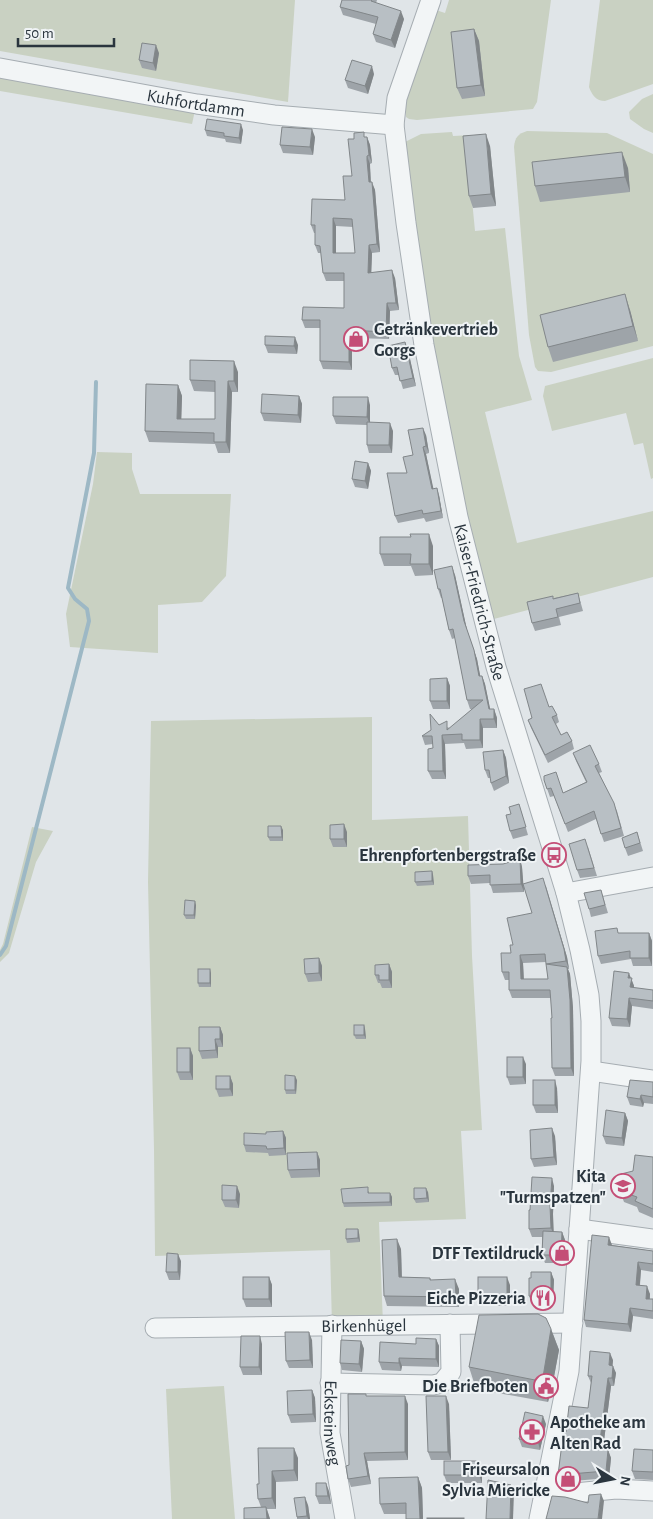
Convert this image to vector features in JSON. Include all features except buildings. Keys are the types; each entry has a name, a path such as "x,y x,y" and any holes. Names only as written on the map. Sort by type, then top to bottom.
{"street":[{"name":"Kaiser-Friedrich-Straße","path":"431,0 397,98 394,126 426,364 458,517 496,667 566,893 582,957 589,995 591,1022 590,1071 569,1371 539,1519"},
{"name":"Kuhfortdamm","path":"0,68 245,111 394,126"},
{"path":"566,893 653,877"},
{"path":"590,1071 653,1080"},
{"path":"580,1229 653,1239"},
{"name":"Birkenhügel","path":"155,1328 573,1323"},
{"path":"330,1383 433,1385 442,1383 451,1372 450,1324"},
{"name":"Ecksteinweg","path":"332,1325 330,1433 345,1519"},
{"path":"545,1492 565,1494 616,1490 653,1491"}],"green space":[{"path":"0,0 295,0 288,102 0,51"},
{"path":"449,0 551,0 537,102 533,109 417,120 406,117 406,97 436,10 445,13"},
{"path":"600,0 653,0 653,84 605,101 595,97 589,87"},
{"path":"0,71 196,106 192,124 0,91"},
{"path":"653,94 653,133 630,119 629,112 642,99"},
{"path":"527,131 607,133 653,154 653,346 551,372 538,371 535,367 529,335 514,147 517,136"},
{"path":"452,132 453,136 473,135 474,147 467,148 475,231 505,228 519,356 532,400 485,412 517,543 653,511 653,577 490,620 437,386 403,143 421,134"},
{"path":"653,358 653,478 651,479 643,443 634,445 626,413 552,431 543,396 545,386"},
{"path":"97,452 132,453 132,469 140,494 231,494 226,576 202,602 158,605 158,653 70,647 66,614 93,484"},
{"path":"372,717 372,820 468,816 472,956 482,1130 461,1131 466,1219 379,1222 383,1324 332,1325 330,1250 155,1256 148,882 151,721"},
{"path":"32,827 53,831 36,862 9,953 0,962 0,950"},
{"path":"224,1386 235,1519 172,1519 166,1389"}],"waterway":[{"path":"0,955 6,946 89,621 87,609 75,599 68,588 94,453 96,382"}],"place":[{"name":"Getränkevertrieb Gorgs","path":"356,339"},
{"name":"Ehrenpfortenbergstraße","path":"554,855"},
{"name":"Kita \"Turmspatzen\"","path":"623,1186"},
{"name":"DTF Textildruck","path":"562,1253"},
{"name":"Eiche Pizzeria","path":"543,1298"},
{"name":"Die Briefboten","path":"546,1386"},
{"name":"Apotheke am Alten Rad","path":"532,1432"},
{"name":"Friseursalon Sylvia Miericke","path":"568,1479"}]}
